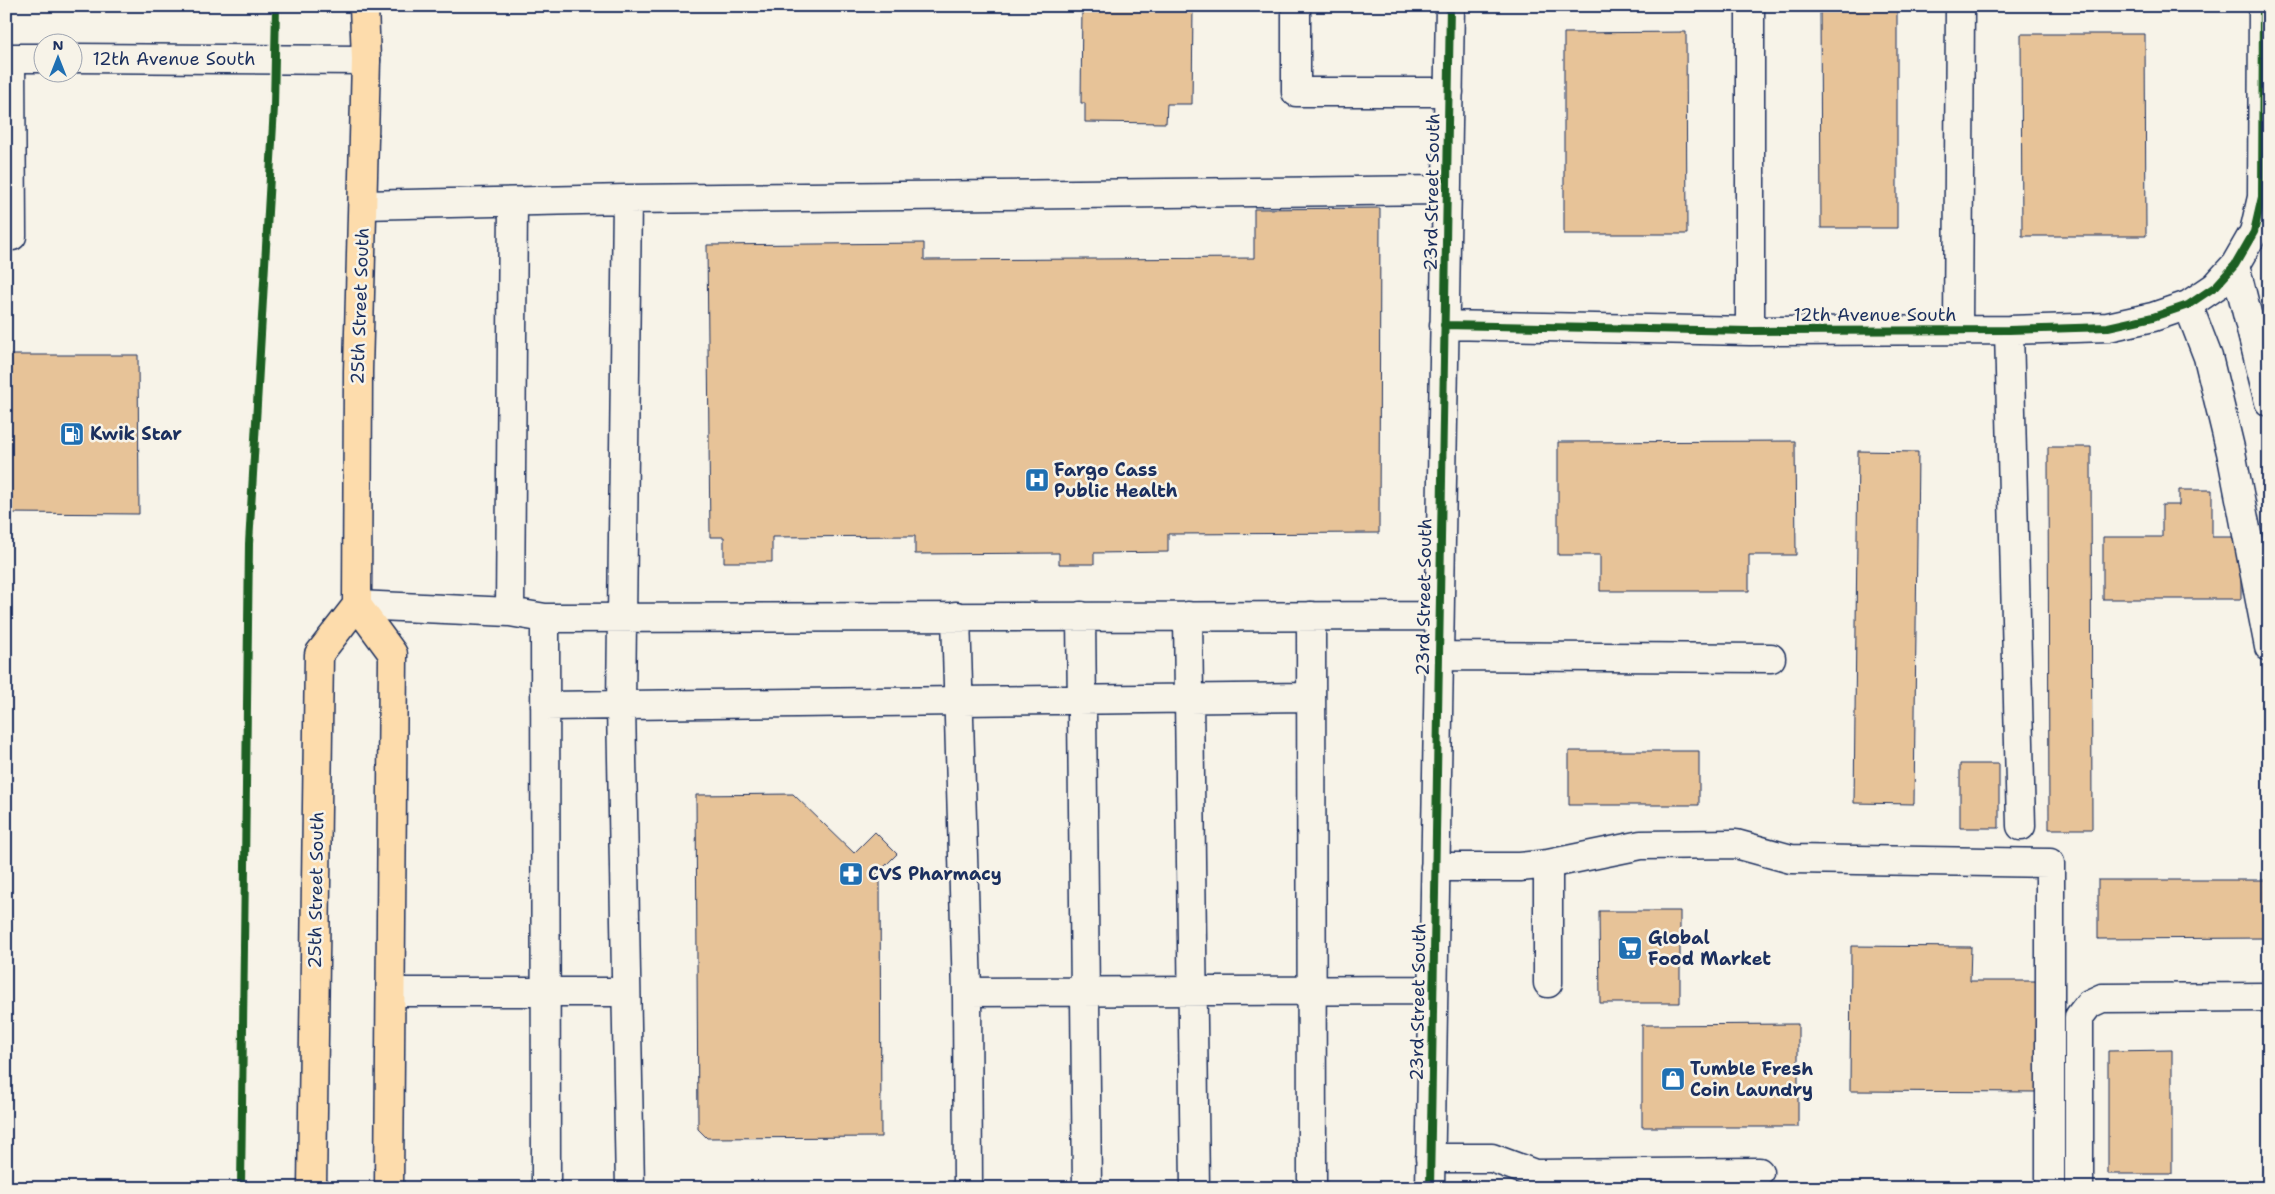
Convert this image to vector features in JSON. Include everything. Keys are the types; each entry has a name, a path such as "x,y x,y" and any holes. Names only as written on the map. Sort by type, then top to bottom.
{"main road":[{"name":"25th Street South","path":"312,1188 319,654 357,605 358,371 366,60 364,6"},
{"path":"357,605 393,654 389,1188"}],"street":[{"path":"1296,6 1296,92 1449,92"},
{"name":"23rd Street South","path":"1430,1188 1438,616 1450,6"},
{"path":"1750,6 1750,331"},
{"path":"1958,330 1960,6"},
{"name":"12th Avenue South","path":"1444,325 1750,331 2009,330 2108,327 2153,317 2188,305 2216,286 2235,266 2254,232 2265,198 2263,6"},
{"path":"12,236 9,58 32,58"},
{"name":"12th Avenue South","path":"82,58 366,60"},
{"path":"363,205 627,199 1446,190"},
{"path":"627,199 621,706 630,1188"},
{"path":"510,612 513,202"},
{"path":"2235,266 2269,402"},
{"path":"2188,305 2208,357 2228,443 2269,647"},
{"path":"2009,330 2021,826"},
{"path":"357,605 510,612 544,618 1438,616"},
{"path":"956,616 967,992 968,1188"},
{"path":"1081,616 1087,1188"},
{"path":"1188,616 1195,1188"},
{"path":"1311,616 1312,1188"},
{"path":"544,618 546,1188"},
{"path":"1438,656 1771,658"},
{"path":"544,706 1311,697"},
{"path":"1435,867 1492,868 1548,864 1641,845 1726,844 1736,844 1791,859 2050,863 2050,1188"},
{"path":"1548,864 1548,983"},
{"path":"967,992 1433,990"},
{"path":"391,992 626,992"},
{"path":"2079,1188 2080,1017 2089,1004 2102,998 2269,997"},
{"path":"1430,1158 1492,1158 1535,1174 1759,1172"}],"building":[{"path":"1082,6 1193,6 1192,104 1167,104 1166,123 1085,122 1085,103 1081,103"},
{"path":"1820,6 1897,6 1897,228 1821,228"},
{"path":"1686,32 1687,234 1564,234 1564,33"},
{"path":"2021,34 2145,34 2146,236 2022,236"},
{"path":"1380,208 1379,533 1168,534 1168,552 1094,553 1094,564 1059,564 1059,553 915,554 915,536 772,537 772,562 724,562 724,537 710,537 707,245 924,243 924,260 1254,258 1254,209"},
{"name":"Kwik Star","path":"6,355 138,355 139,514 6,513"},
{"path":"1795,441 1796,555 1749,555 1749,591 1600,591 1600,555 1558,555 1558,442"},
{"path":"2048,447 2091,447 2092,829 2049,829"},
{"path":"1858,451 1918,452 1914,804 1854,803"},
{"path":"2179,490 2212,490 2212,537 2241,537 2241,599 2103,599 2103,537 2162,537 2162,505 2179,505"},
{"path":"1569,751 1699,751 1699,805 1569,805"},
{"path":"1960,764 1999,764 1999,828 1960,828"},
{"name":"CVS Pharmacy","path":"793,794 854,853 875,832 897,854 876,875 880,878 881,1137 707,1138 698,1129 696,795"},
{"path":"2098,880 2265,880 2265,938 2098,939"},
{"path":"1599,911 1680,911 1680,1003 1600,1003"},
{"path":"1851,946 1971,947 1970,981 2041,981 2040,1092 1850,1091"},
{"path":"1798,1024 1798,1127 1642,1127 1642,1025"},
{"path":"2172,1050 2172,1174 2108,1174 2108,1051"}],"cycle path":[{"path":"241,1188 249,544 274,107 276,6"},
{"path":"1430,1188 1450,6"},
{"path":"1444,325 1750,331 2009,330 2108,327 2153,317 2188,305 2216,286 2235,265 2254,232 2262,197 2263,6"}],"place":[{"name":"Kwik Star","path":"72,434"},
{"name":"Fargo Cass Public Health","path":"1037,480"},
{"name":"CVS Pharmacy","path":"851,874"},
{"name":"Global Food Market","path":"1630,948"},
{"name":"Tumble Fresh Coin Laundry","path":"1673,1079"}]}
